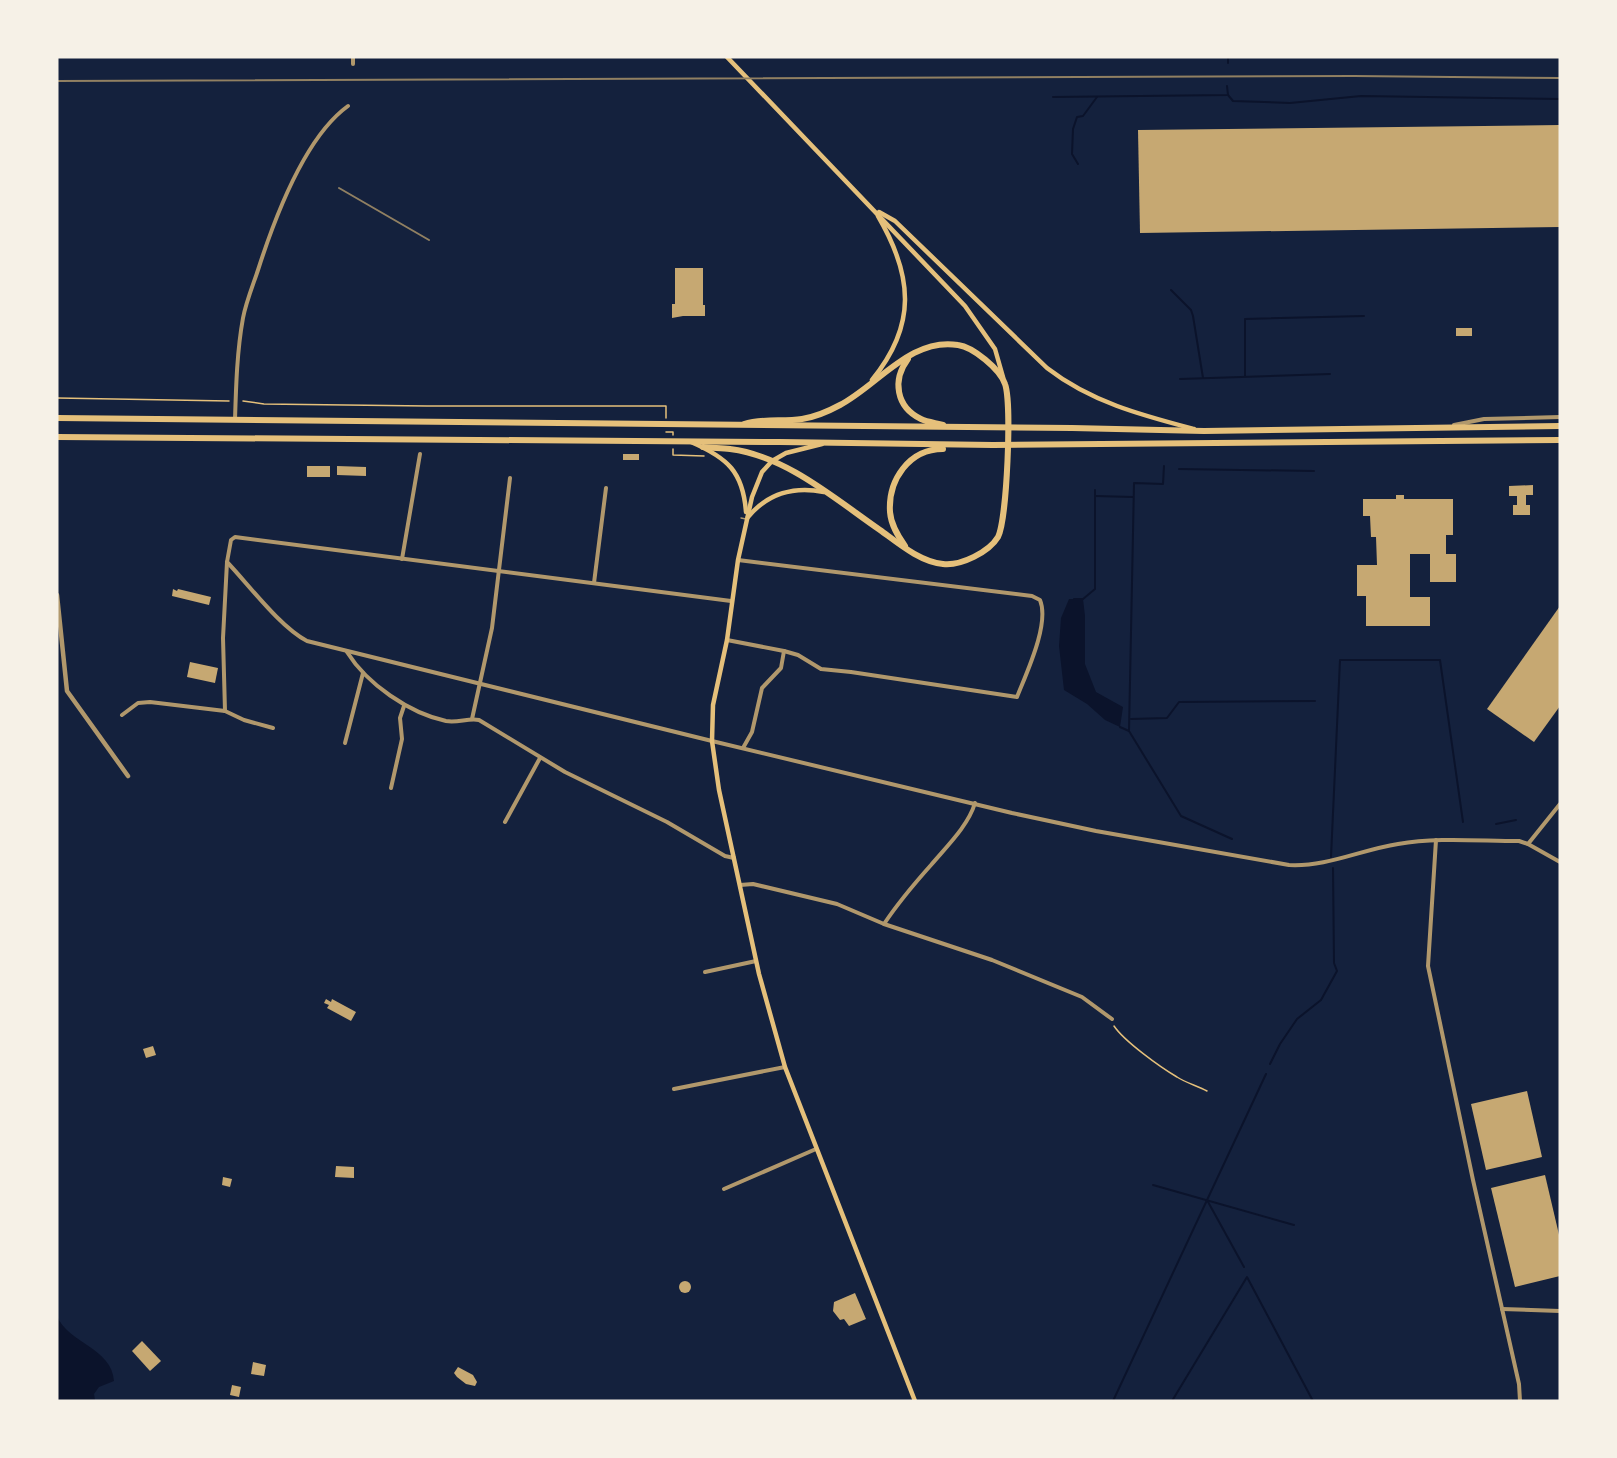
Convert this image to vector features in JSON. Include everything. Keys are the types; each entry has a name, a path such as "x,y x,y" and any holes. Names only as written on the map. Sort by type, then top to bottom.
{"highway":[{"path":"703,447 732,449 772,461 827,493 920,557 944,564 961,562 986,550 997,537 1003,521 1007,469 1005,383 981,356 959,345 939,344 922,348 840,405 823,412 802,419 755,421 737,426"},
{"path":"912,354 903,365 897,383 902,402 921,419 953,428"},
{"path":"57,418 1204,431 1560,426"},
{"path":"57,437 993,445 1560,440"},
{"path":"907,549 897,533 890,514 890,497 895,480 903,467 917,455 928,451 981,448 993,445"}],"main road":[{"path":"727,57 965,306 995,349 1005,383"},
{"path":"868,384 889,356 897,339 905,289 894,243 874,209"},
{"path":"874,209 896,221 1059,377 1114,406 1204,431"},
{"path":"691,442 720,456 738,476 745,495 747,519"},
{"path":"828,443 786,453 772,461 757,482 738,560 727,640 713,705 712,741 719,790 756,961 785,1067 915,1401"},
{"path":"747,519 760,506 786,491 809,489 827,493"}],"street":[{"path":"353,57 353,64"},
{"path":"235,420 243,317 271,230 288,191 316,141 333,119 348,106"},
{"path":"1444,427 1484,419 1560,417"},
{"path":"402,559 420,454"},
{"path":"472,719 492,628 510,478"},
{"path":"594,583 606,488"},
{"path":"225,711 223,665 227,562 231,540 235,537 731,601"},
{"path":"727,640 798,655 821,669 1017,697 1031,663 1044,616 1040,600 1032,596 738,560"},
{"path":"227,562 295,634 307,641 1012,813 1096,831 1289,865 1302,866 1330,862 1418,840 1519,841 1560,862"},
{"path":"57,595 67,691 128,776"},
{"path":"346,651 363,673 404,705 430,717 450,722 479,720 540,758 657,817 725,856 734,858"},
{"path":"743,748 752,732 762,688 781,668 784,651"},
{"path":"345,743 363,673"},
{"path":"122,716 138,703 150,702 225,711 244,720 273,728"},
{"path":"391,788 402,739 400,718 404,705"},
{"path":"505,822 540,758"},
{"path":"884,924 900,901 953,839 977,803"},
{"path":"1528,844 1560,804"},
{"path":"1436,840 1428,966 1519,1384 1520,1401"},
{"path":"740,885 753,884 837,904 896,929 1003,964 1082,997 1112,1019"},
{"path":"705,972 756,961"},
{"path":"674,1089 785,1067"},
{"path":"724,1189 816,1149"},
{"path":"1502,1309 1560,1311"}],"lane":[{"path":"741,518 747,519"}],"path":[{"path":"57,398 236,401 264,404 666,406 665,432 673,432 673,455 710,457"},
{"path":"1112,1019 1114,1028 1179,1079 1208,1091"}],"water":[{"path":"1069,599 1083,599 1085,664 1096,692 1123,707 1120,727 1105,720 1087,704 1064,690 1059,646 1061,618"},
{"path":"57,1316 70,1333 106,1361 111,1370 114,1381 99,1387 94,1394 95,1400 101,1401 57,1401"}],"building":[{"path":"1560,125 1560,227 1140,233 1138,130"},
{"path":"675,268 703,268 705,316 672,318 672,304 675,304"},
{"path":"1456,328 1472,328 1472,336 1456,336"},
{"path":"623,454 639,454 639,460 623,460"},
{"path":"307,466 330,466 330,477 307,477"},
{"path":"337,466 366,467 366,476 337,475"},
{"path":"1533,485 1533,495 1526,495 1526,505 1530,505 1530,515 1513,515 1513,505 1517,505 1517,496 1509,496 1509,486"},
{"path":"1396,495 1404,495 1404,499 1453,499 1453,535 1446,535 1446,554 1456,554 1456,582 1430,582 1430,554 1410,554 1410,597 1430,597 1430,626 1366,626 1366,596 1357,596 1357,565 1377,565 1376,537 1371,537 1370,516 1363,516 1363,499 1396,499"},
{"path":"173,589 211,597 209,605 172,596"},
{"path":"1560,606 1560,706 1534,742 1487,709"},
{"path":"190,662 218,668 215,683 187,677"},
{"path":"326,999 331,1002 332,999 356,1012 351,1021 327,1008 329,1005 324,1003"},
{"path":"153,1046 156,1055 146,1058 143,1049"},
{"path":"1527,1091 1542,1157 1486,1170 1471,1104"},
{"path":"336,1166 354,1167 354,1178 335,1177"},
{"path":"1545,1175 1560,1239 1560,1276 1515,1287 1491,1188"},
{"path":"223,1177 232,1179 230,1187 222,1185"},
{"path":"685,1281 691,1287 685,1293 679,1287"},
{"path":"855,1293 866,1319 849,1326 833,1311 834,1302"},
{"path":"142,1341 161,1361 150,1371 132,1351"},
{"path":"253,1362 266,1365 264,1376 251,1374"},
{"path":"458,1367 473,1375 477,1382 475,1386 466,1384 457,1377 454,1373"},
{"path":"232,1385 241,1387 239,1397 230,1395"}],"waterway":[{"path":"1228,57 1228,63"},
{"path":"1053,97 1228,95 1227,86"},
{"path":"1228,95 1233,101 1290,103 1361,96 1560,99"},
{"path":"1078,164 1072,154 1073,129 1077,117 1083,116 1097,97"},
{"path":"1171,290 1191,310 1203,378"},
{"path":"1245,376 1245,319 1364,316"},
{"path":"1180,379 1330,374"},
{"path":"1129,731 1134,483 1163,484 1164,466"},
{"path":"1179,469 1314,471"},
{"path":"1074,599 1083,599 1095,589 1095,490"},
{"path":"1095,496 1133,497"},
{"path":"1331,857 1340,660 1440,660 1463,822"},
{"path":"1131,719 1167,718 1179,702 1315,701"},
{"path":"1120,727 1129,731 1181,816 1232,839"},
{"path":"1496,824 1516,820"},
{"path":"1270,1064 1297,1019 1321,1000 1337,971 1334,963 1333,868"},
{"path":"1113,1401 1266,1074"},
{"path":"1153,1185 1294,1225"},
{"path":"1207,1200 1244,1267"},
{"path":"1172,1401 1247,1277 1313,1401"}],"railway":[{"path":"57,81 1354,76 1560,78"},
{"path":"339,188 429,240"}]}
